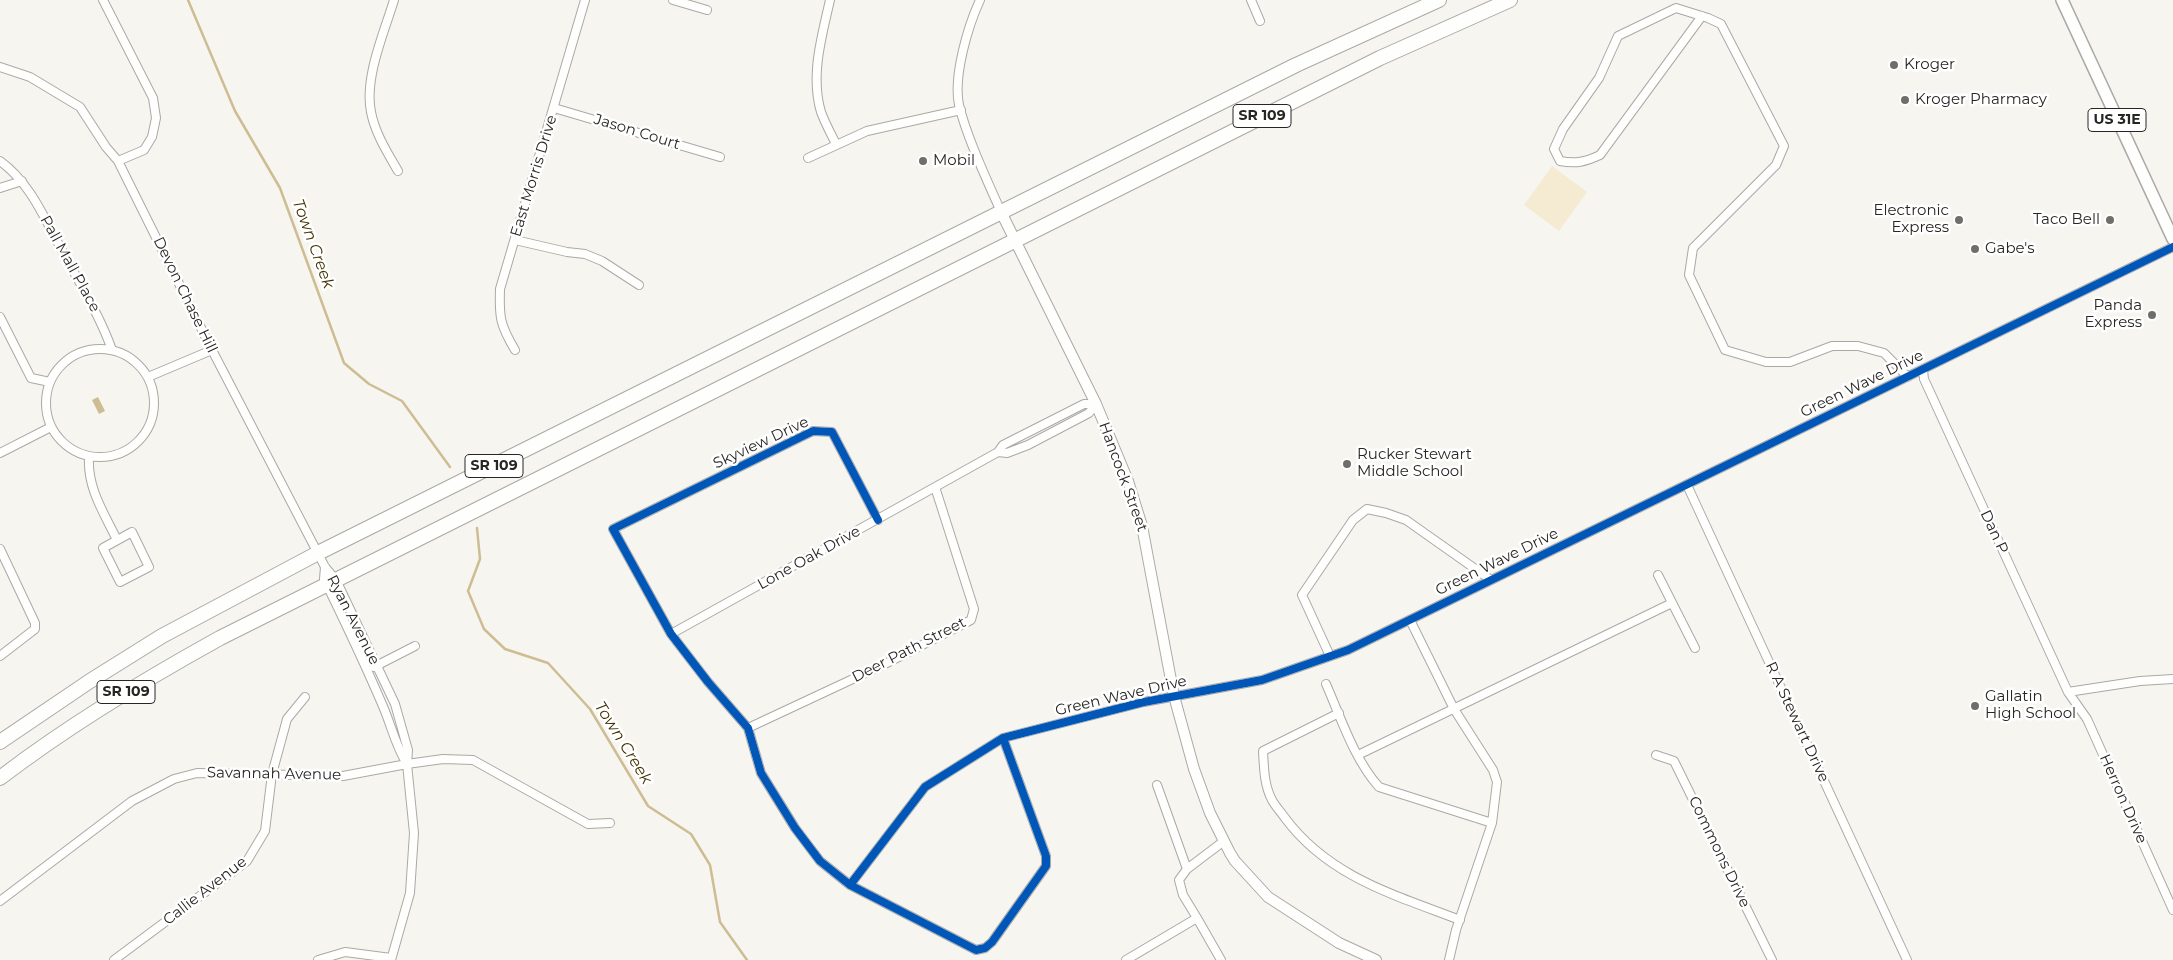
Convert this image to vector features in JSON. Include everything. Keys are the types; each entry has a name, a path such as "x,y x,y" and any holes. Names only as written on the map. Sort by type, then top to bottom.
{"highway":[{"name":"SR 109","path":"0,742 90,681 162,636 318,553 1296,65 1439,0"},
{"name":"SR 109","path":"0,778 59,736 167,667 331,582 1380,58 1510,0"}],"main road":[{"name":"US 31E","path":"2062,0 2173,239"}],"street":[{"path":"103,0 152,98 156,118 152,137 144,150 118,161"},
{"path":"394,0 372,77 369,98 377,133 398,171"},
{"name":"East Morris Drive","path":"515,350 503,330 499,314 500,289 585,0"},
{"path":"673,0 707,10"},
{"path":"830,0 819,49 817,88 821,112 836,144"},
{"name":"Hancock Street","path":"980,0 960,59 959,103 978,157 1001,212 1096,404 1128,481 1142,526 1174,696 1195,773 1210,813 1235,861 1268,897 1339,942 1376,960"},
{"path":"1251,0 1260,21"},
{"path":"1702,16 1600,155 1586,162 1572,164 1560,161 1554,149 1563,129 1599,78 1618,36 1676,8 1702,16 1722,24 1784,146 1776,165 1693,248 1689,275 1725,350 1766,362 1790,362 1832,346 1858,346 1884,353 1908,377"},
{"name":"Devon Chase Hill","path":"0,67 30,77 80,107 100,135 106,147 118,161 212,350 324,567"},
{"name":"Jason Court","path":"554,108 720,157"},
{"path":"808,158 867,131 961,110"},
{"name":"Pall Mall Place","path":"0,161 22,182 103,325 112,350"},
{"path":"0,188 22,182"},
{"path":"515,240 567,252 585,254 602,261 639,284"},
{"name":"Green Wave Drive","path":"850,885 925,787 1003,738 1174,696 1262,680 1348,650 2173,247"},
{"path":"0,318 32,378 50,382"},
{"path":"91,348 121,352 144,369 148,376 155,398 153,416 143,437 128,450 105,458 89,457 68,448 51,428 46,414 46,400 50,382 55,371 70,357 91,348"},
{"path":"148,376 212,350"},
{"name":"Dan P","path":"1923,370 1924,379 2068,692"},
{"name":"Lone Oak Drive","path":"671,634 998,452 1003,445 1084,404 1096,404"},
{"path":"0,453 51,428"},
{"name":"Skyview Drive","path":"671,634 613,529 814,431 832,432 878,520"},
{"path":"89,457 88,471 92,490 117,540"},
{"name":"R A Stewart Drive","path":"1687,485 1907,960"},
{"name":"Deer Path Street","path":"748,728 971,620 974,609 935,487"},
{"path":"1330,656 1302,595 1353,520 1367,509 1386,512 1406,520 1491,580"},
{"path":"132,532 149,566 120,582 102,548 117,540 132,532"},
{"path":"0,550 35,623 35,629 0,656"},
{"name":"Ryan Avenue","path":"324,567 399,751 407,764"},
{"path":"1658,575 1695,648"},
{"name":"Ryan Avenue","path":"331,582 377,666 394,704 408,750 407,764 414,833 410,893 391,959"},
{"path":"1358,755 1672,603"},
{"path":"1410,620 1454,708 1493,770 1497,782 1492,823 1449,960"},
{"path":"671,634 708,682 748,728 761,773 780,805 820,861 850,885 976,950 985,948 992,942 1046,866 1046,856 1003,738"},
{"path":"368,671 415,646"},
{"path":"2068,692 2140,681 2173,679"},
{"path":"1326,684 1358,755 1370,777 1379,787 1492,823"},
{"name":"Herron Drive","path":"2068,692 2088,719 2173,910"},
{"name":"Callie Avenue","path":"114,960 247,861 266,831 272,774 287,719 305,698"},
{"path":"1339,713 1263,751 1264,777 1272,800 1299,837 1324,859 1368,884 1460,920"},
{"name":"Commons Drive","path":"1656,755 1674,761 1772,960"},
{"name":"Savannah Avenue","path":"0,901 132,801 174,779 197,772 343,776 443,759 473,760 588,824 610,823"},
{"path":"1157,786 1187,869"},
{"path":"1221,960 1183,895 1179,880 1187,869 1224,841"},
{"path":"1126,960 1197,918"},
{"path":"318,960 345,952 391,959"}],"shaded area":[{"path":"1552,166 1587,192 1559,231 1524,205"},
{"path":"98,397 105,411 99,414 92,400"}],"waterway":[{"name":"Town Creek","path":"188,0 235,111 280,188 344,363 369,384 402,401 450,467"},
{"name":"Town Creek","path":"477,528 480,559 468,591 484,629 505,649 548,663 590,709 648,806 691,834 710,865 720,922 747,960"}],"cycle path":[{"path":"850,885 925,787 1003,738 1144,702 1262,680 1348,650 2173,247"},
{"path":"878,520 832,432 813,431 613,529 671,634 708,682 748,728 761,773 795,828 820,861 850,885 976,950 985,948 992,942 1046,866 1046,856 1003,738"}],"place":[{"name":"Kroger","path":"1894,65"},
{"name":"Kroger Pharmacy","path":"1905,100"},
{"name":"Mobil","path":"923,161"},
{"name":"Electronic Express","path":"1959,220"},
{"name":"Taco Bell","path":"2110,220"},
{"name":"Gabe's","path":"1975,249"},
{"name":"Panda Express","path":"2152,315"},
{"name":"Rucker Stewart Middle School","path":"1347,464"},
{"name":"Gallatin High School","path":"1975,706"}]}
